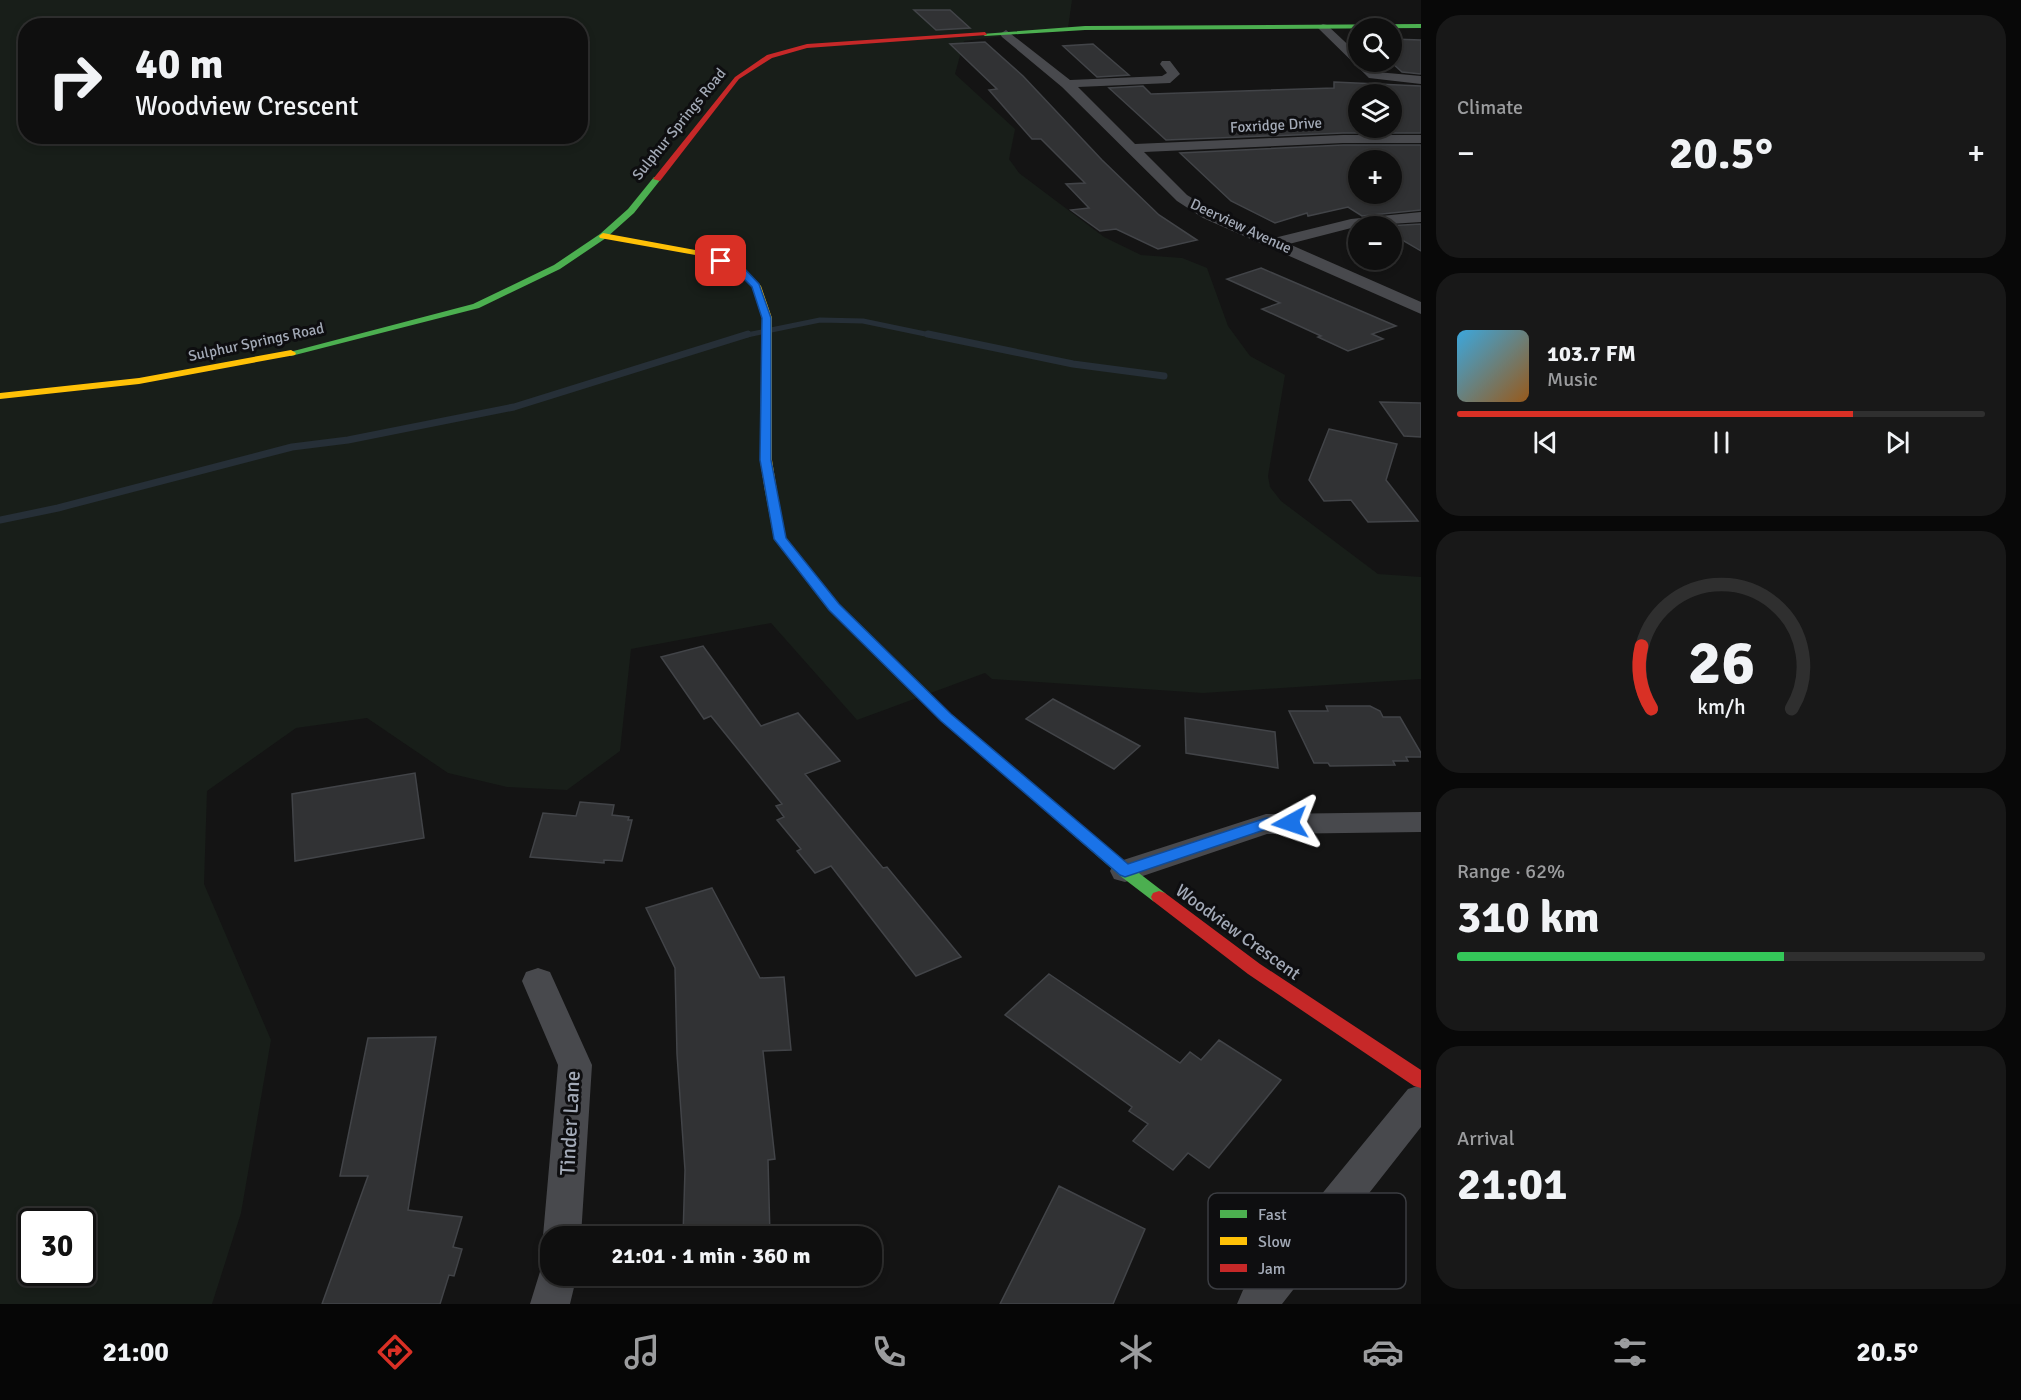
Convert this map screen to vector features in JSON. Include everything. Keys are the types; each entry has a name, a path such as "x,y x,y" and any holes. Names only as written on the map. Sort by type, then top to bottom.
{"street":[{"name":"Sulphur Springs Road","path":"0,396 139,381 269,359 476,306 557,267 603,236 631,211 737,78 762,57 782,50 807,46 1095,27 1421,26"},
{"path":"1323,27 1373,75 1421,80"},
{"name":"Deerview Avenue","path":"1005,34 1067,84 1182,198 1209,214 1421,309"},
{"path":"1067,84 1166,80 1174,74 1167,64"},
{"name":"Foxridge Drive","path":"1132,148 1343,139 1421,139"},
{"path":"1274,243 1351,224 1421,217"},
{"name":"Woodview Crescent","path":"603,236 703,254 738,268 756,286 767,318 766,460 780,539 834,607 946,717 1125,871 1254,969 1421,1080"},
{"path":"1125,871 1266,824 1421,822"},
{"name":"Tinder Lane","path":"538,981 575,1065 563,1226"},
{"path":"1346,1193 1421,1100"},
{"path":"550,1304 554,1286"},
{"path":"1257,1304 1269,1289"}],"shaded area":[{"path":"0,0 1072,0 1068,28 964,41 955,74 1015,129 1009,159 1019,173 1104,237 1141,255 1182,258 1207,268 1228,326 1250,356 1285,375 1268,476 1270,487 1281,501 1378,574 1421,577 1421,679 1203,693 992,679 985,673 857,720 771,623 631,649 620,751 567,790 507,787 448,773 367,718 296,728 207,791 204,884 271,1040 241,1213 212,1304 0,1304"}],"building":[{"path":"914,10 950,10 970,28 936,30"},
{"path":"1402,39 1421,40 1421,74 1402,72"},
{"path":"985,42 1023,76 1102,160 1159,215 1197,240 1158,249 1116,229 1100,231 1071,210 1089,208 1066,184 1085,183 1041,139 1032,139 989,90 997,89 950,44"},
{"path":"1093,44 1129,75 1097,77 1063,46"},
{"path":"1334,82 1378,84 1348,84 1348,133 1166,140 1109,88 1143,86 1151,94 1334,88"},
{"path":"1402,85 1421,86 1421,133 1402,133"},
{"path":"1343,145 1421,145 1421,210 1362,216 1348,207 1308,216 1307,213 1275,223 1231,201 1180,153"},
{"path":"1421,224 1421,251 1402,240 1402,225"},
{"path":"1261,268 1396,326 1372,334 1383,339 1348,351 1262,309 1280,303 1227,279"},
{"path":"1380,402 1421,403 1421,437 1404,436"},
{"path":"1329,429 1397,444 1386,480 1418,521 1368,522 1351,500 1324,501 1309,480"},
{"path":"703,646 761,726 798,713 840,761 805,774 883,868 887,867 961,957 916,976 831,866 815,873 797,851 801,849 777,820 784,817 776,806 782,804 711,716 704,719 661,657"},
{"path":"1053,699 1140,746 1114,769 1026,719"},
{"path":"1326,706 1370,706 1380,711 1383,717 1400,717 1421,753 1421,757 1406,757 1408,761 1393,761 1395,765 1330,766 1328,763 1314,763 1289,711 1328,711"},
{"path":"1185,718 1275,732 1278,768 1186,753"},
{"path":"415,773 424,838 295,861 292,794"},
{"path":"580,802 614,805 612,815 629,817 628,820 632,820 622,861 604,860 604,863 530,857 543,813 576,816"},
{"path":"712,888 760,978 784,977 791,1050 763,1051 775,1159 768,1160 770,1226 683,1226 685,1170 677,1054 675,968 646,908"},
{"path":"1049,974 1180,1063 1190,1052 1201,1060 1219,1040 1281,1080 1209,1168 1188,1153 1173,1170 1133,1141 1148,1124 1129,1111 1132,1107 1005,1015"},
{"path":"436,1037 408,1210 462,1217 453,1247 462,1249 454,1276 449,1275 440,1304 322,1304 368,1176 340,1176 368,1038"},
{"path":"1059,1186 1145,1229 1113,1304 1000,1304"}],"waterway":[{"path":"742,336 820,320 863,321 935,336"},
{"path":"0,520 58,508 292,447 348,440 514,407 748,334"},
{"path":"928,334 1073,364 1164,376"}],"traffic: fast":[{"path":"985,34 1085,28 1421,26"},
{"path":"291,353 476,306 557,267 603,236 631,211 657,179"},
{"path":"771,491 780,539 834,607 946,717 1125,871 1159,897"}],"traffic: slow":[{"path":"603,236 703,254 738,268 756,286 767,318 766,460 771,491"},
{"path":"0,396 139,381 291,353"}],"traffic: jam":[{"path":"657,179 737,78 769,56 807,46 985,34"},
{"path":"1159,897 1254,969 1421,1080"}],"route":[{"path":"721,261 738,268 756,286 767,318 766,460 780,539 834,607 946,717 1125,871 1266,824 1290,823"}]}
